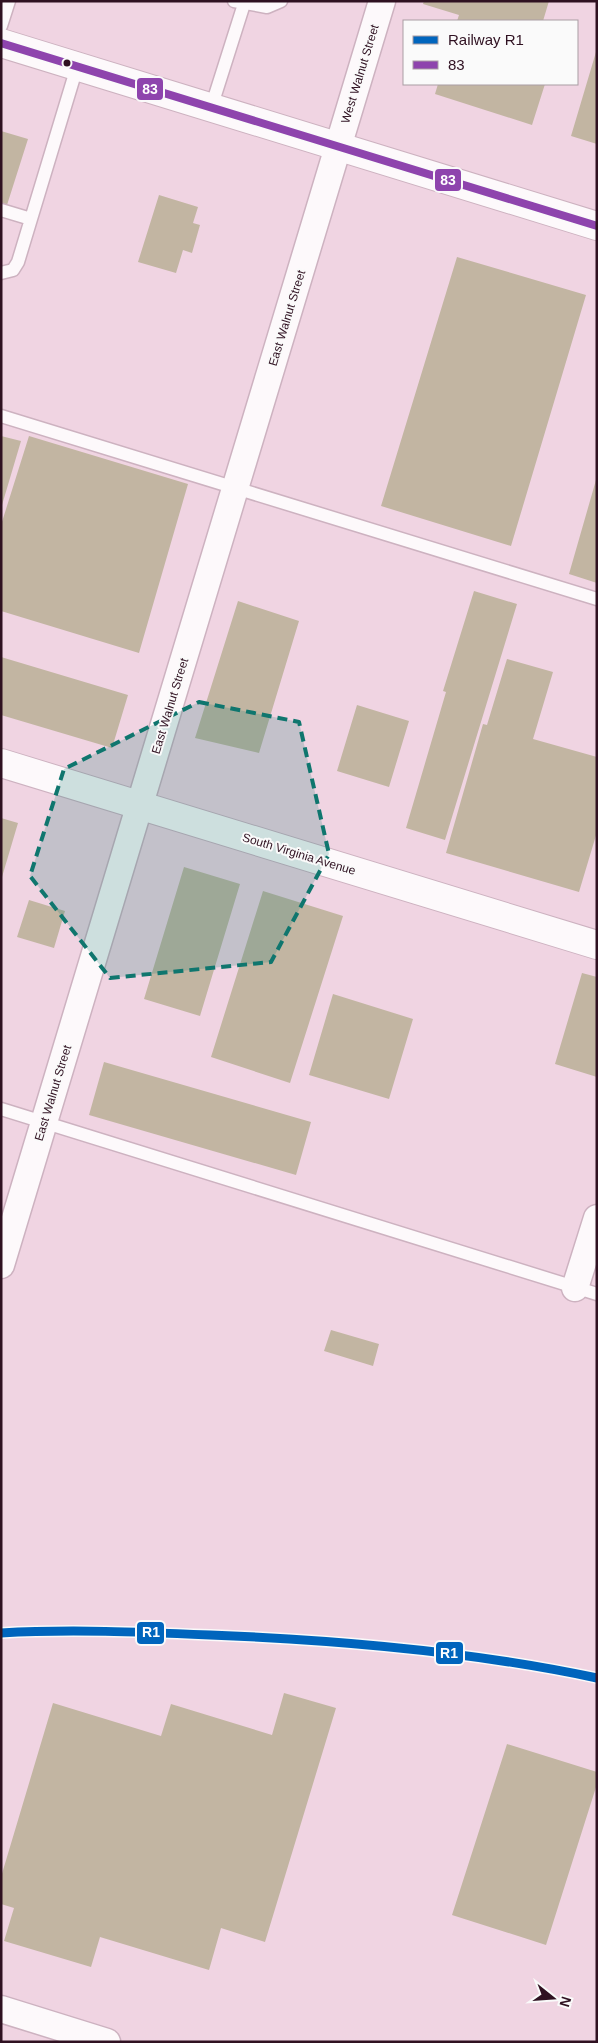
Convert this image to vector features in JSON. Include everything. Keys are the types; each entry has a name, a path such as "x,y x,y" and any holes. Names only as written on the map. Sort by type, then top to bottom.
{"main road":[{"path":"1,43 597,226"},
{"name":"South Virginia Avenue","path":"1,763 597,945"}],"street":[{"name":"West Walnut Street","path":"338,146 382,1"},
{"name":"East Walnut Street","path":"1,1265 338,146"},
{"path":"586,1291 597,1218"},
{"path":"1,2009 107,2042"}],"lane":[{"path":"1,26 9,1"},
{"path":"211,108 239,3 267,7 281,1"},
{"path":"1,274 13,270 18,262 77,67"},
{"path":"1,210 31,219"},
{"path":"1,416 597,599"},
{"path":"1,1109 586,1291"}],"highlighted area":[{"path":"199,702 299,722 329,854 271,962 110,978 30,876 64,769"}],"building":[{"path":"424,1 549,1 543,20 457,20 459,15 423,4"},
{"path":"597,52 597,144 571,136"},
{"path":"438,85 545,85 532,125 435,94"},
{"path":"1,131 28,139 7,205 1,203"},
{"path":"159,195 198,207 193,223 200,225 192,253 183,250 176,273 138,262"},
{"path":"457,257 586,295 511,546 381,506"},
{"path":"1,436 21,441 2,505 1,505"},
{"path":"29,436 188,484 139,653 1,611 1,525"},
{"path":"597,480 597,583 569,574"},
{"path":"474,591 517,604 445,840 406,828 446,692 443,691"},
{"path":"238,601 299,621 259,753 195,738"},
{"path":"1,657 128,695 112,748 1,715"},
{"path":"507,659 553,672 533,739 597,757 597,832 579,892 446,853 483,724 487,725"},
{"path":"357,705 409,721 389,787 337,771"},
{"path":"1,818 18,823 2,877 1,877"},
{"path":"184,867 240,884 200,1016 144,999"},
{"path":"263,891 343,916 290,1083 211,1057"},
{"path":"29,900 65,911 54,948 17,937"},
{"path":"582,973 597,977 597,1077 555,1064"},
{"path":"333,994 413,1019 389,1099 309,1075"},
{"path":"104,1062 311,1122 296,1175 89,1115"},
{"path":"331,1330 379,1344 373,1366 324,1351"},
{"path":"284,1693 336,1708 265,1942 221,1928 209,1970 100,1937 91,1967 4,1941 14,1908 1,1904 1,1877 53,1703 161,1736 171,1704 272,1735"},
{"path":"507,1744 597,1772 597,1784 546,1945 452,1915"}],"rail line":[{"name":"R1","path":"1,1633 53,1631 131,1632 307,1640 453,1654 597,1678"}],"transit line":[{"name":"83","path":"1,43 597,226"}]}
